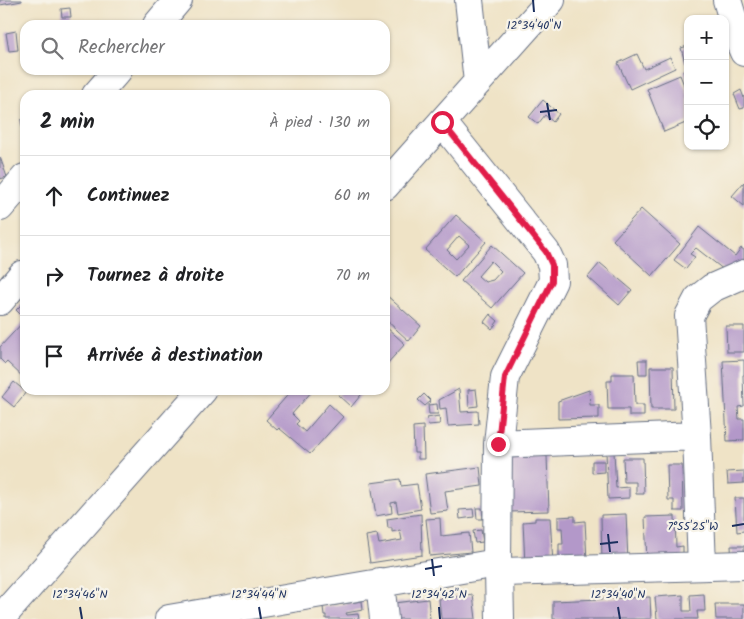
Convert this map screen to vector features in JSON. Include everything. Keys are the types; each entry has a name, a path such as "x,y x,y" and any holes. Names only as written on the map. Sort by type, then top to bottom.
{"street":[{"path":"161,20 178,0"},
{"path":"469,0 478,82"},
{"path":"390,180 551,0"},
{"path":"727,0 743,46"},
{"path":"100,90 114,75"},
{"path":"442,122 546,252 552,265 552,281 505,377 498,444 500,619"},
{"path":"0,207 20,184"},
{"path":"702,566 697,436 689,316 698,299 712,288 744,274"},
{"path":"0,301 16,277"},
{"path":"8,616 199,395"},
{"path":"498,444 697,436"},
{"path":"169,619 268,611 380,582 498,568 744,565"},
{"path":"380,582 384,619"}],"building":[{"path":"0,0 22,0 22,1 0,5"},
{"path":"70,8 71,17 62,17 61,9"},
{"path":"16,31 18,50 9,51 6,33"},
{"path":"684,47 684,59 681,48"},
{"path":"637,54 644,69 670,57 675,68 630,89 618,63"},
{"path":"680,75 684,85 684,124 664,132 647,89"},
{"path":"741,90 744,98 744,108 740,109 734,94"},
{"path":"543,100 559,114 553,122 545,115 538,124 529,117"},
{"path":"0,157 7,177 0,179"},
{"path":"744,182 744,206 732,196"},
{"path":"641,209 680,244 652,276 613,240"},
{"path":"456,215 486,242 455,277 425,250","holes":["459,236 469,245 456,259 447,250"]},
{"path":"699,227 735,256 741,248 744,250 744,262 733,277 696,248 690,254 695,257 686,269 674,260"},
{"path":"492,245 523,273 492,308 461,281","holes":["491,261 501,271 493,280 485,282 478,276"]},
{"path":"600,263 632,290 619,305 588,277"},
{"path":"390,298 421,326 409,341 390,324"},
{"path":"20,306 20,314 16,310"},
{"path":"490,314 498,321 492,329 484,322"},
{"path":"20,325 20,374 7,362 5,364 0,359 0,347"},
{"path":"726,326 744,326 744,352 727,352"},
{"path":"390,330 405,344 390,360"},
{"path":"638,360 647,360 647,374 639,374"},
{"path":"744,360 744,406 738,407 739,419 744,419 744,440 727,441 723,361"},
{"path":"650,367 673,367 674,409 651,409"},
{"path":"612,374 634,374 635,405 644,405 644,416 629,416 629,409 608,409 607,381 612,381"},
{"path":"14,382 20,387 20,395 24,395 14,407 2,397"},
{"path":"459,389 461,412 478,411 479,424 448,426 446,408 440,409 439,400"},
{"path":"476,389 478,406 469,407 468,390"},
{"path":"589,390 590,405 599,405 599,418 558,419 558,401"},
{"path":"424,394 431,401 425,406 418,400"},
{"path":"288,395 309,395 292,414 299,421 296,424 305,432 329,404 343,417 310,454 279,428 277,430 266,420"},
{"path":"338,395 361,395 351,407"},
{"path":"437,404 438,414 429,414 428,405"},
{"path":"439,416 440,424 428,425 427,418"},
{"path":"423,426 424,459 418,459 418,453 414,453 413,427"},
{"path":"606,452 614,452 616,488 629,487 629,498 608,499"},
{"path":"547,456 549,511 508,512 507,458"},
{"path":"623,458 643,458 644,494 636,494 636,482 624,482"},
{"path":"592,461 604,461 604,472 592,473"},
{"path":"667,465 682,465 683,511 674,511 674,500 668,500"},
{"path":"480,467 482,486 445,491 448,511 430,513 425,474"},
{"path":"744,471 744,483 728,484 727,472"},
{"path":"400,479 401,486 417,484 421,509 398,513 396,502 391,503 392,513 376,516 371,483"},
{"path":"735,498 744,498 744,531 737,532"},
{"path":"476,508 482,508 483,519 477,519"},
{"path":"473,509 474,517 460,519 459,510"},
{"path":"421,514 422,555 370,563 366,536 377,534 379,544 402,540 400,530 392,532 392,528 388,528 387,519"},
{"path":"626,514 628,562 602,563 601,515"},
{"path":"575,516 575,522 585,521 587,561 559,563 559,544 563,544 562,528 558,528 558,517"},
{"path":"675,516 676,547 683,546 683,561 647,562 645,517"},
{"path":"440,518 441,536 469,533 471,552 430,556 426,519"},
{"path":"535,518 550,518 553,563 525,565 523,522 535,521"},
{"path":"481,530 483,542 475,543 473,531"},
{"path":"731,546 744,546 744,563 732,563"},
{"path":"704,594 705,611 697,611 698,619 657,619 655,597 683,595 683,611 691,611 690,595"},
{"path":"473,595 476,619 441,619 439,599"},
{"path":"650,597 651,619 553,619 553,601"},
{"path":"428,599 430,619 396,619 394,603"},
{"path":"362,601 363,610 346,613 347,615 358,614 359,619 326,619 326,615 324,615 323,607"},
{"path":"715,604 744,604 744,619 716,619"}],"route":[{"path":"442,122 546,252 552,265 552,281 505,377 498,444"}]}
